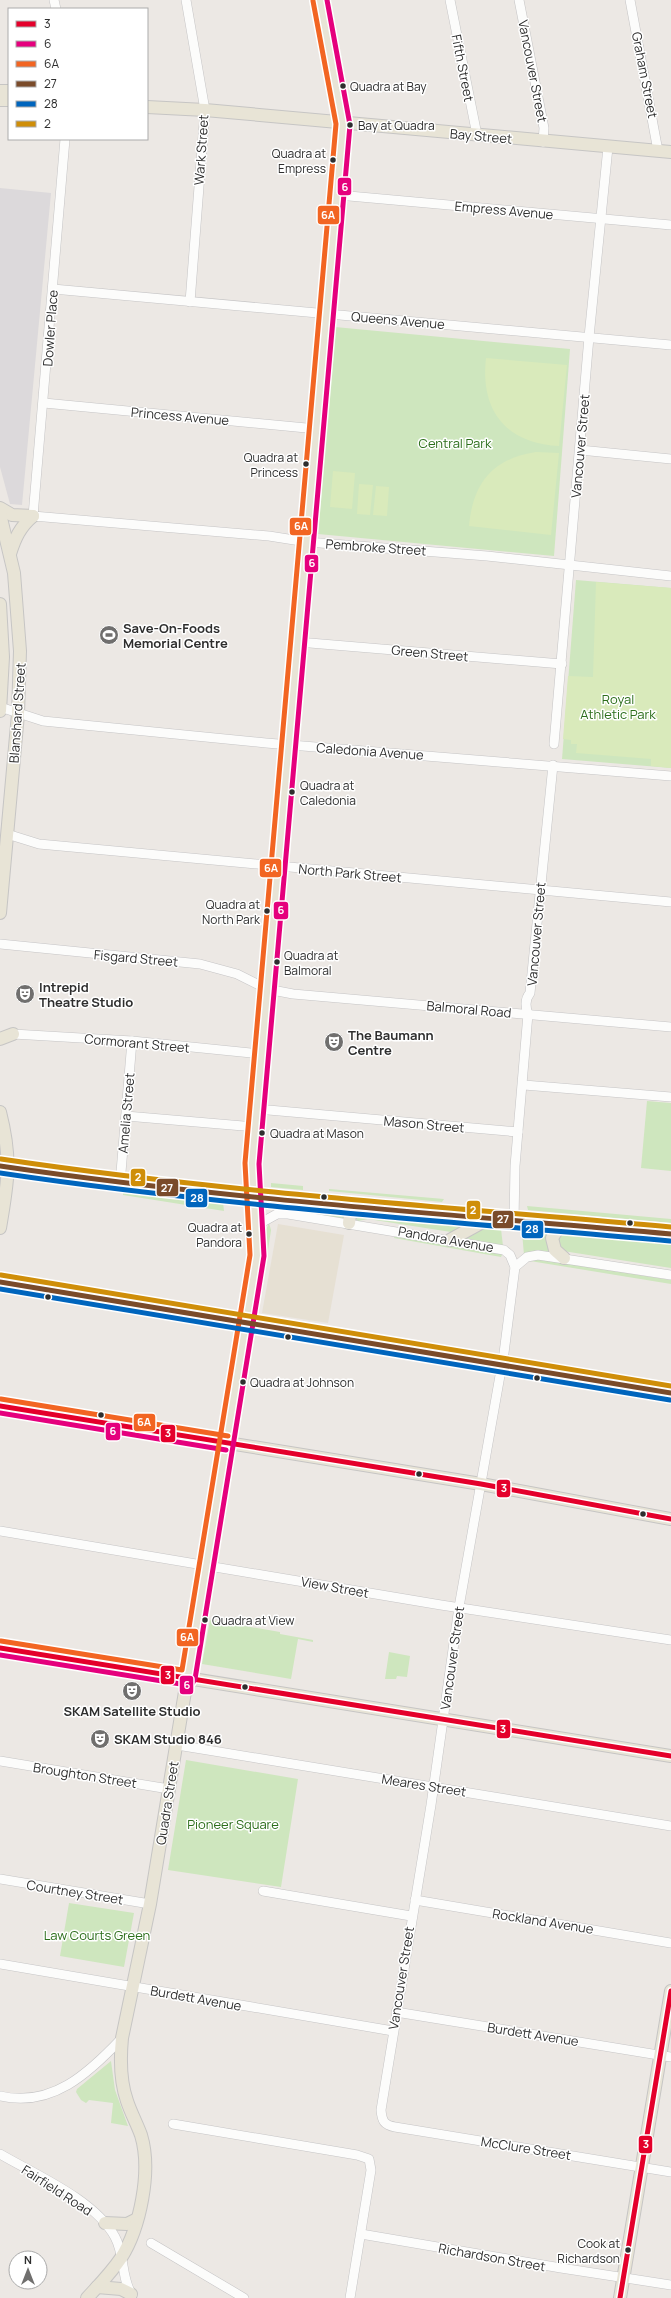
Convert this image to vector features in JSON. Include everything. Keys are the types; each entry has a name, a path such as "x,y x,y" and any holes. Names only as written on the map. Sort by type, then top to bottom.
{"main road":[{"name":"Quadra Street","path":"87,2298 121,2258 130,2242 137,2218 145,2162 140,2134 126,2100 122,2080 120,2060 122,2038 150,1904 207,1566 257,1255 257,1225 252,1168 255,1127 338,195 343,124 320,0"},
{"name":"Bay Street","path":"148,107 205,110 343,124 671,152"},
{"path":"0,508 12,516 33,516"},
{"name":"Blanshard Street","path":"0,514 10,554 20,625 18,714 0,913"},
{"path":"10,554 16,535 23,525 33,516"},
{"name":"Blanshard Street","path":"0,604 3,657 0,711"},
{"path":"0,1032 12,1034"},
{"path":"0,1039 12,1034"},
{"path":"0,1112 5,1132 0,1228"},
{"name":"Pandora Avenue","path":"4,1166 120,1184 254,1199 671,1234"},
{"path":"349,1223 351,1207"},
{"path":"450,1240 488,1219"},
{"path":"564,1258 555,1250 552,1238 559,1228 565,1225"},
{"path":"0,1282 671,1394"},
{"path":"0,1406 481,1484 671,1519"},
{"path":"0,1648 671,1756"},
{"path":"620,2298 641,2167 665,2056 671,1991"},
{"path":"105,2223 127,2224 137,2218"},
{"path":"97,2287 120,2289 133,2296"}],"street":[{"name":"Wark Street","path":"186,0 205,110 190,302"},
{"name":"Fifth Street","path":"450,0 476,135"},
{"name":"Vancouver Street","path":"520,0 544,128 543,142"},
{"name":"Graham Street","path":"630,0 658,151"},
{"name":"Dowler Place","path":"33,516 44,403 65,140"},
{"name":"Vancouver Street","path":"554,744 571,566 589,337 608,147"},
{"name":"Empress Avenue","path":"338,195 671,224"},
{"name":"Queens Avenue","path":"53,289 671,345"},
{"name":"Princess Avenue","path":"44,403 317,428"},
{"path":"580,450 671,459"},
{"name":"Pembroke Street","path":"33,516 269,536 307,542 494,556 571,566 671,576"},
{"name":"Green Street","path":"298,642 562,664"},
{"name":"Caledonia Avenue","path":"0,707 43,721 289,745 553,765 671,776"},
{"name":"Vancouver Street","path":"514,1221 518,1132 524,1085 528,1014 526,1008 527,997 530,993 553,765"},
{"name":"North Park Street","path":"7,834 39,844 671,902"},
{"name":"Fisgard Street","path":"0,944 200,964 237,974 268,989"},
{"name":"Balmoral Road","path":"268,989 293,994 671,1028"},
{"name":"Cormorant Street","path":"12,1034 132,1041 262,1054"},
{"name":"Amelia Street","path":"120,1184 132,1041"},
{"path":"524,1085 671,1097"},
{"name":"Mason Street","path":"257,1109 518,1132"},
{"path":"126,1116 255,1127"},
{"name":"Pandora Avenue","path":"257,1225 278,1214 349,1223 504,1250 510,1255 515,1267"},
{"path":"515,1267 527,1257 533,1255 564,1258 671,1275"},
{"name":"Vancouver Street","path":"383,2120 382,2110 393,2031 411,1916 434,1786 459,1607 502,1365 515,1267"},
{"name":"View Street","path":"0,1530 207,1566 671,1640"},
{"name":"Meares Street","path":"177,1745 671,1826"},
{"name":"Broughton Street","path":"0,1761 169,1789"},
{"name":"Courtney Street","path":"0,1879 150,1904"},
{"path":"263,1891 411,1916"},
{"name":"Rockland Avenue","path":"415,1900 671,1942"},
{"name":"Burdett Avenue","path":"0,1964 393,2031"},
{"name":"Burdett Avenue","path":"396,2012 665,2056"},
{"path":"0,2096 26,2099 42,2096 60,2089 99,2062 122,2038"},
{"name":"McClure Street","path":"383,2120 385,2124 395,2127 671,2172"},
{"path":"173,2124 357,2155 369,2159 371,2170 350,2298"},
{"name":"Fairfield Road","path":"0,2154 74,2198 105,2223 117,2240 125,2280 133,2296"},
{"name":"Richardson Street","path":"361,2234 671,2285"},
{"path":"150,2243 244,2298"}],"shaded area":[{"path":"0,188 51,193 22,505 10,504 0,467"},
{"path":"278,1224 344,1235 328,1323 262,1313"}],"green space":[{"name":"Central Park","path":"335,327 570,349 554,556 318,534"},
{"path":"486,358 567,365 559,446 540,444 524,438 511,431 500,421 492,408 487,394 485,377"},
{"path":"536,452 559,453 551,535 469,526 475,497 480,486 488,476 497,467 508,460 521,455"},
{"path":"333,471 355,473 352,509 330,507"},
{"path":"359,484 373,485 370,515 357,514"},
{"path":"376,486 389,487 387,516 373,515"},
{"name":"Royal Athletic Park","path":"576,580 671,588 671,768 562,759"},
{"name":"Royal Athletic Park","path":"596,582 671,588 671,768 651,766 651,759 576,753 577,744 571,744 571,740 563,739 568,676 593,677"},
{"path":"647,1101 671,1103 671,1171 641,1168"},
{"path":"271,1183 303,1186 303,1190 271,1187"},
{"path":"329,1189 444,1199 442,1202 329,1191"},
{"path":"123,1192 223,1202 224,1211 123,1195"},
{"path":"527,1206 671,1219 671,1223 528,1210"},
{"path":"295,1209 343,1210 346,1212 344,1219 342,1219 295,1211"},
{"path":"355,1210 474,1223 451,1232 368,1219 358,1221 354,1217"},
{"path":"269,1223 271,1230 267,1257 265,1232"},
{"path":"487,1224 497,1226 501,1229 503,1246 465,1238"},
{"path":"524,1227 552,1228 551,1253 536,1251 524,1255 522,1232"},
{"path":"563,1231 585,1231 671,1239 671,1268 563,1251 556,1242"},
{"path":"395,1235 503,1253 501,1257 394,1238"},
{"path":"538,1259 671,1280 671,1284 530,1261"},
{"path":"210,1620 280,1632 280,1634 313,1640 313,1642 298,1639 291,1679 202,1664"},
{"path":"389,1652 410,1656 407,1677 397,1676 396,1679 385,1679"},
{"name":"Pioneer Square","path":"186,1760 298,1779 281,1887 168,1870"},
{"name":"Law Courts Green","path":"69,1903 134,1913 124,1967 60,1956"},
{"path":"111,2061 115,2090 128,2126 111,2123 113,2103 89,2100 86,2103 81,2100 76,2092 77,2089"}],"transit line":[{"name":"6","path":"0,1655 187,1685 192,1684 195,1679 264,1256 259,1164 350,125 327,0"},
{"name":"6A","path":"1,1641 182,1670 250,1255 245,1163 336,124 313,1"},
{"name":"2","path":"1,1159 84,1171 251,1190 671,1227"},
{"name":"27","path":"0,1166 84,1178 251,1197 671,1234"},
{"name":"28","path":"0,1173 83,1185 250,1204 670,1241"},
{"name":"2","path":"1,1275 671,1386"},
{"name":"27","path":"0,1282 671,1393"},
{"name":"28","path":"0,1289 670,1400"},
{"name":"6A","path":"1,1399 228,1436"},
{"name":"3","path":"0,1406 481,1484 671,1519"},
{"name":"6","path":"0,1413 226,1450"},
{"name":"3","path":"0,1648 671,1756"},
{"name":"3","path":"620,2298 671,1991"}],"place":[{"name":"Quadra at Bay","path":"343,86"},
{"name":"Bay at Quadra","path":"350,125"},
{"name":"Quadra at Empress","path":"333,160"},
{"name":"Quadra at Princess","path":"306,464"},
{"name":"Save-On-Foods Memorial Centre","path":"109,635"},
{"name":"Quadra at Caledonia","path":"292,792"},
{"name":"Quadra at North Park","path":"267,911"},
{"name":"Quadra at Balmoral","path":"277,962"},
{"name":"Intrepid Theatre Studio","path":"25,994"},
{"name":"The Baumann Centre","path":"334,1042"},
{"name":"Quadra at Mason","path":"262,1133"},
{"name":"Quadra at Pandora","path":"249,1234"},
{"name":"Quadra at Johnson","path":"243,1382"},
{"name":"Quadra at View","path":"205,1620"},
{"name":"SKAM Satellite Studio","path":"132,1691"},
{"name":"SKAM Studio 846","path":"100,1739"},
{"name":"Cook at Richardson","path":"628,2250"}]}
